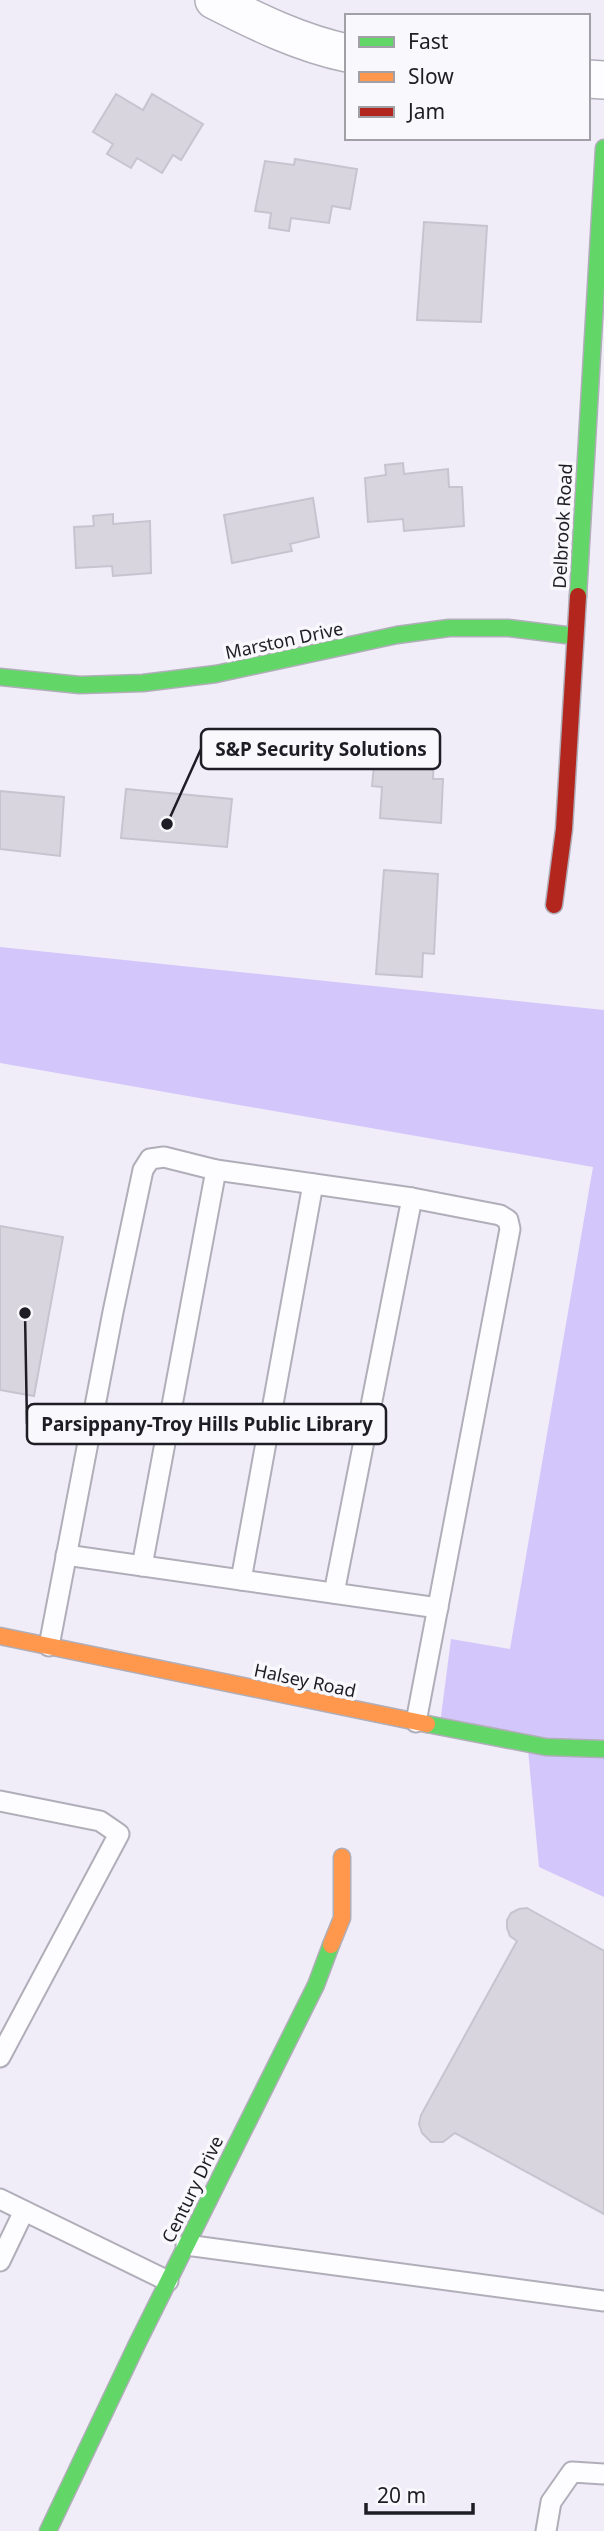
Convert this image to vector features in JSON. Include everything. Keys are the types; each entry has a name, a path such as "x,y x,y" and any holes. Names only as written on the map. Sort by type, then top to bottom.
{"street":[{"path":"214,0 261,24 345,53"},
{"name":"Delbrook Road","path":"555,905 564,829 604,148"},
{"name":"Marston Drive","path":"0,677 80,684 143,683 216,674 397,635 449,628 508,628 575,636"},
{"name":"Halsey Road","path":"0,1636 546,1747 604,1749"},
{"name":"Century Drive","path":"48,2531 168,2281 316,1985 342,1918 342,1857"}],"lane":[{"path":"49,1646 143,1170 150,1158 177,1159 216,1170 412,1198 505,1216 510,1224 416,1722"},
{"path":"142,1566 216,1170"},
{"path":"242,1580 313,1184"},
{"path":"334,1593 412,1198"},
{"path":"66,1555 438,1608"},
{"path":"0,1801 100,1821 119,1834 0,2057"},
{"path":"0,2199 168,2281"},
{"path":"0,2261 24,2211"},
{"path":"186,2245 604,2301"},
{"path":"547,2531 551,2502 572,2472 604,2474"}],"shaded area":[{"path":"0,947 604,1010 604,1897 539,1867 527,1739 440,1724 451,1639 510,1649 593,1167 0,1063"}],"building":[{"path":"116,94 143,110 152,94 203,124 181,160 173,155 162,173 137,158 131,168 107,154 113,144 93,132"},
{"path":"295,159 357,169 350,209 332,206 329,223 291,218 289,231 269,228 271,213 255,211 265,161 294,165"},
{"path":"424,222 487,226 481,322 417,320"},
{"path":"403,463 404,474 448,469 449,487 462,487 464,526 404,531 403,519 368,522 365,478 386,475 385,465"},
{"path":"313,498 319,537 290,544 292,551 232,563 224,515"},
{"path":"113,514 113,524 150,521 151,573 113,576 112,566 76,568 74,527 94,526 93,516"},
{"path":"384,749 434,751 433,779 443,779 441,823 380,818 382,787 372,786 374,766 384,766"},
{"path":"126,789 232,799 227,847 121,838"},
{"path":"0,791 64,797 60,856 0,849"},
{"path":"384,870 438,874 434,954 423,953 422,977 376,974"},
{"path":"0,1226 63,1237 34,1396 0,1390"},
{"path":"527,1908 604,1951 604,2214 455,2133 443,2142 431,2142 422,2133 419,2124 421,2115 517,1941 510,1936 507,1920 511,1913"}],"traffic: fast":[{"path":"578,596 604,148"},
{"path":"0,677 80,685 143,683 216,674 397,635 449,628 508,628 574,636"},
{"path":"427,1724 546,1747 604,1749"},
{"path":"48,2531 137,2344 316,1985 331,1945"}],"traffic: slow":[{"path":"0,1636 427,1724"},
{"path":"331,1945 342,1918 342,1857"}],"traffic: jam":[{"path":"554,905 564,829 578,596"}],"place":[{"name":"S&P Security Solutions","path":"167,824"},
{"name":"Parsippany-Troy Hills Public Library","path":"25,1313"}]}
